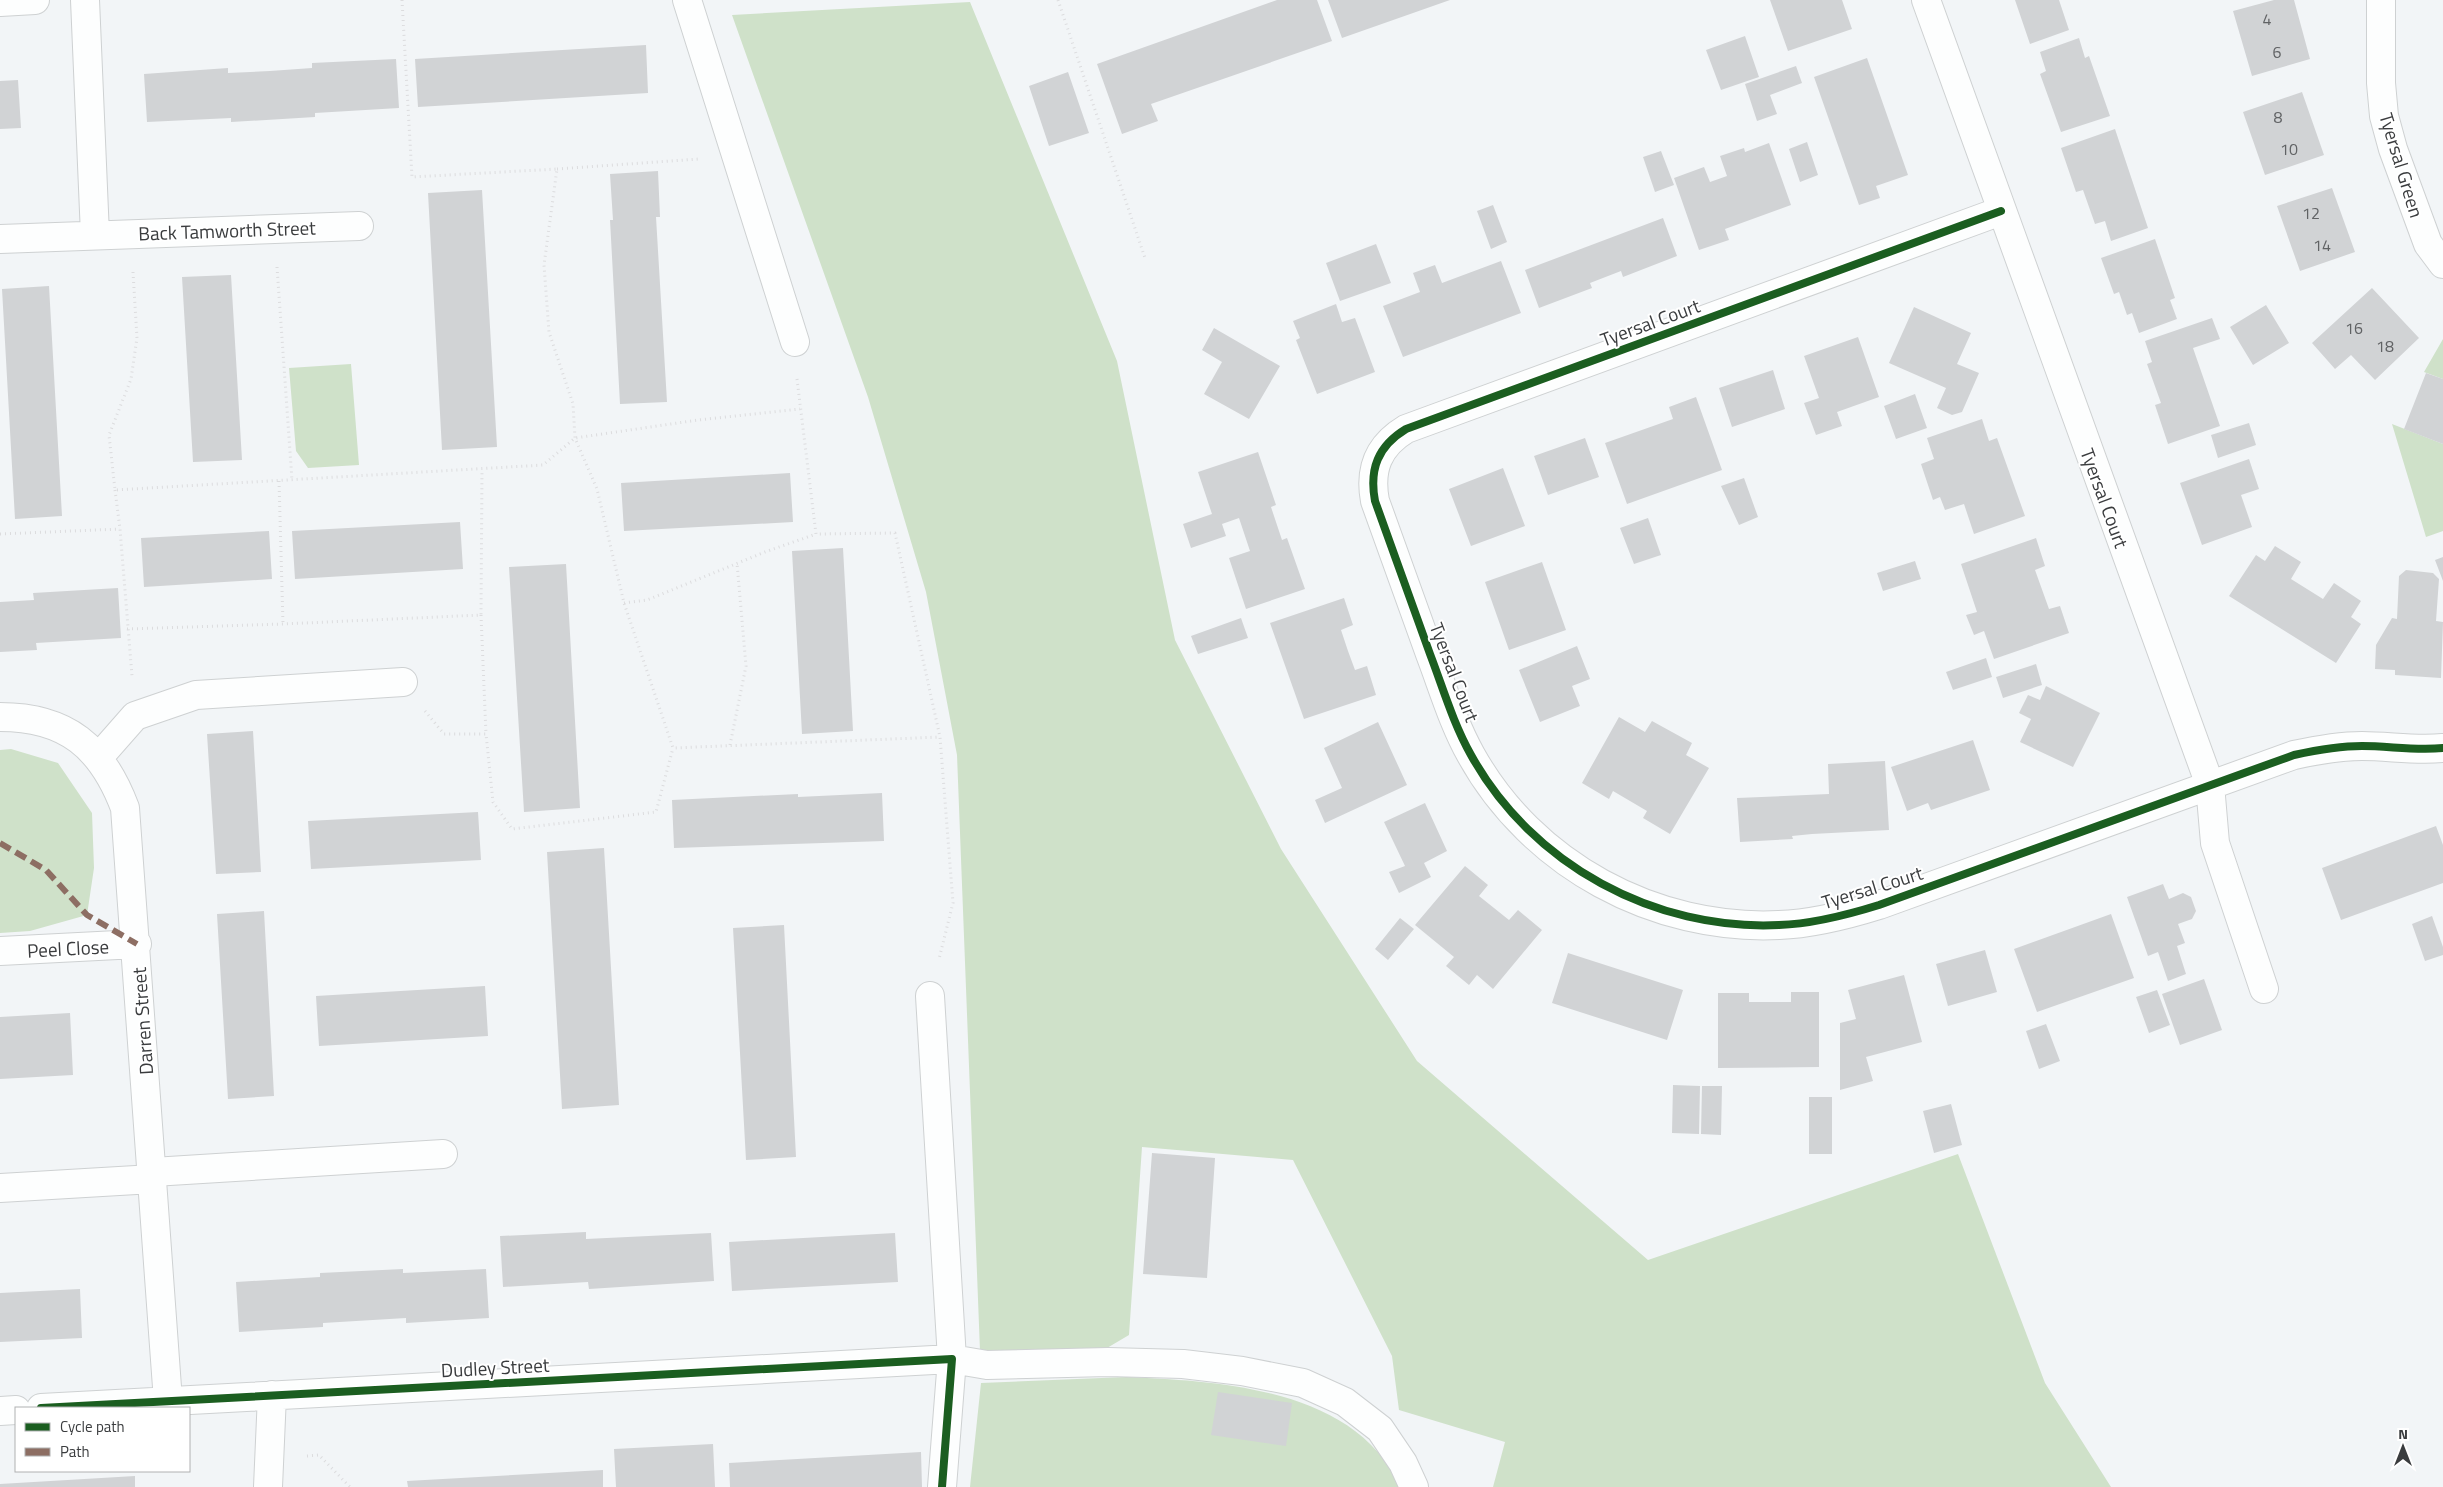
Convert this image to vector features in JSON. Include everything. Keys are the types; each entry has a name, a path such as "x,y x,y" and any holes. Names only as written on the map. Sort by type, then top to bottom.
{"street":[{"path":"0,2 35,0"},
{"path":"85,0 95,236"},
{"path":"687,0 795,342"},
{"name":"Tyersal Court","path":"1926,0 2001,212 2210,785 2215,843 2264,989"},
{"name":"Tyersal Green","path":"2381,0 2381,83 2384,116 2393,149 2428,244 2443,264"},
{"name":"Tyersal Court","path":"2001,212 1406,429 1393,436 1376,459 1372,472 1375,501 1453,716 1471,755 1489,784 1533,835 1559,856 1587,876 1647,905 1713,922 1746,926 1780,926 1814,922 1855,913 2210,785"},
{"name":"Back Tamworth Street","path":"0,239 359,226"},
{"path":"99,757 135,716 196,695 402,682"},
{"name":"Darren Street","path":"0,717 23,717 51,724 77,737 99,757 115,781 125,808 137,944 168,1401"},
{"path":"2210,785 2294,755 2328,748 2363,746 2398,749 2443,748"},
{"name":"Peel Close","path":"0,951 137,944"},
{"path":"930,996 952,1359 942,1487"},
{"path":"0,1188 443,1154"},
{"name":"Dudley Street","path":"59,1407 952,1359 987,1365 1108,1362 1183,1364 1242,1370 1303,1383 1345,1402 1380,1429 1403,1463 1414,1487"},
{"path":"268,1487 272,1395"},
{"path":"0,1411 15,1410"}],"path":[{"path":"402,0 412,177 737,156"},
{"path":"1058,0 1145,258"},
{"path":"482,469 482,614 486,734 494,802 512,829 656,812 673,748 624,603 597,490 575,438 573,404 549,332 544,265 557,169"},
{"path":"275,229 292,480"},
{"path":"131,234 137,338 131,378 109,435 120,529 135,716"},
{"path":"795,342 800,409 816,534"},
{"path":"115,490 543,465 575,438 698,420 800,409"},
{"path":"279,481 283,624"},
{"path":"0,534 120,529"},
{"path":"624,603 647,600 816,534 895,533 940,737 953,903 930,996"},
{"path":"730,746 746,666 738,563"},
{"path":"128,629 283,624 482,614"},
{"path":"402,682 444,734 486,734"},
{"path":"673,748 940,737"},
{"path":"269,1457 319,1455 350,1487"}],"green space":[{"path":"970,2 1117,361 1175,640 1281,849 1417,1061 1648,1260 1958,1154 2045,1383 2111,1487 1493,1487 1505,1442 1399,1410 1392,1356 1293,1160 1142,1147 1129,1335 1107,1348 980,1351 957,755 926,592 868,397 732,15"},
{"path":"2443,339 2443,379 2424,372"},
{"path":"351,364 359,465 308,468 296,451 289,368"},
{"path":"2392,424 2443,444 2443,531 2426,537"},
{"path":"11,749 58,763 92,813 94,868 87,915 30,931 0,933 0,750"},
{"path":"1126,1377 1202,1382 1242,1387 1281,1396 1318,1410 1352,1429 1379,1454 1400,1487 970,1487 981,1383"}],"building":[{"path":"1277,0 1317,0 1332,41 1151,104 1158,121 1122,134 1097,64"},
{"path":"1328,0 1450,0 1342,38"},
{"path":"1770,0 1842,0 1852,29 1788,51"},
{"path":"2015,0 2059,0 2069,30 2030,44"},
{"path":"2274,0 2294,0 2310,59 2252,76 2233,11"},
{"path":"1745,36 1759,77 1721,90 1706,50"},
{"path":"2079,38 2085,58 2089,56 2110,116 2061,132 2040,74 2046,71 2040,52"},
{"path":"646,45 648,93 418,107 415,59"},
{"path":"1867,58 1908,175 1876,186 1880,198 1859,205 1814,77"},
{"path":"396,59 399,108 315,113 315,117 231,122 231,118 147,122 144,74 228,68 228,73 270,71 312,68 312,63"},
{"path":"1796,66 1802,83 1770,95 1777,114 1757,121 1745,84"},
{"path":"1068,72 1089,133 1049,146 1029,86"},
{"path":"18,80 21,128 0,129 0,81"},
{"path":"2302,92 2324,155 2265,175 2243,112"},
{"path":"2115,129 2148,228 2111,241 2105,221 2095,224 2083,190 2076,192 2061,148"},
{"path":"1807,142 1818,175 1800,182 1789,149"},
{"path":"1769,143 1791,205 1725,229 1729,240 1699,250 1674,178 1704,167 1710,182 1727,176 1720,156 1744,148 1745,152"},
{"path":"1661,151 1674,185 1655,192 1643,157"},
{"path":"658,171 660,217 656,217 667,402 620,404 610,220 613,220 610,174"},
{"path":"2332,188 2355,252 2300,271 2277,206"},
{"path":"482,190 497,447 442,450 428,193"},
{"path":"1493,205 1507,242 1491,249 1477,211"},
{"path":"1663,218 1677,256 1623,277 1621,271 1590,283 1592,288 1539,308 1525,270"},
{"path":"2155,239 2175,298 2170,300 2177,319 2139,333 2132,313 2127,315 2119,292 2114,294 2101,258"},
{"path":"1376,244 1391,283 1340,301 1326,263"},
{"path":"1501,261 1521,313 1403,357 1383,306 1420,292 1413,273 1435,265 1442,283"},
{"path":"231,275 242,460 193,462 182,277"},
{"path":"49,286 62,516 15,519 2,289"},
{"path":"2372,288 2419,338 2375,380 2351,355 2335,369 2312,343"},
{"path":"1336,304 1342,322 1355,318 1375,372 1317,394 1296,340 1300,338 1293,321"},
{"path":"2266,305 2289,343 2253,365 2230,327"},
{"path":"1914,307 1971,333 1957,364 1979,373 1962,412 1952,415 1937,408 1946,388 1889,363"},
{"path":"2212,318 2220,339 2193,348 2220,426 2168,444 2155,405 2161,403 2147,364 2152,362 2145,341"},
{"path":"1214,328 1280,366 1249,419 1204,394 1222,362 1202,350"},
{"path":"1858,337 1879,397 1837,412 1842,426 1816,435 1804,403 1819,398 1804,356"},
{"path":"1773,370 1785,409 1732,427 1719,388"},
{"path":"2426,373 2443,379 2443,444 2404,429"},
{"path":"1915,394 1927,428 1896,439 1884,406"},
{"path":"1696,397 1722,470 1627,504 1605,443 1673,419 1669,407"},
{"path":"1982,419 1989,441 1997,438 2025,516 1974,534 1964,504 1945,510 1940,497 1933,500 1921,464 1934,459 1927,438"},
{"path":"2249,423 2256,445 2218,458 2211,435"},
{"path":"1585,438 1599,477 1548,495 1534,456"},
{"path":"1258,452 1276,505 1271,507 1282,540 1287,538 1305,589 1246,609 1229,558 1250,551 1239,518 1222,524 1226,536 1191,548 1183,524 1212,514 1198,472"},
{"path":"2249,459 2259,489 2241,495 2252,527 2202,545 2180,483"},
{"path":"1503,468 1525,526 1471,546 1449,489"},
{"path":"790,473 793,522 624,531 621,483"},
{"path":"1744,478 1758,517 1739,525 1721,486"},
{"path":"1648,518 1661,555 1634,564 1620,528"},
{"path":"460,522 463,569 295,579 292,531"},
{"path":"269,531 272,579 144,587 141,538"},
{"path":"2036,538 2045,566 2035,570 2049,609 2060,606 2069,633 1994,659 1984,631 1974,635 1966,615 1977,612 1961,564"},
{"path":"2275,546 2301,562 2291,579 2323,599 2334,583 2361,601 2351,617 2361,624 2336,663 2229,596 2256,555 2265,561"},
{"path":"843,548 853,731 802,734 792,551"},
{"path":"2443,557 2443,581 2435,560"},
{"path":"1915,561 1921,579 1883,591 1877,573"},
{"path":"1542,562 1566,630 1509,650 1485,582"},
{"path":"566,564 580,808 524,812 509,567"},
{"path":"2406,570 2433,573 2439,579 2436,621 2443,622 2441,678 2395,675 2395,670 2375,669 2376,645 2392,618 2397,619 2399,576"},
{"path":"118,588 121,638 36,643 37,650 0,652 0,602 34,600 33,593"},
{"path":"1344,598 1353,625 1341,630 1355,670 1367,666 1376,695 1304,719 1270,623"},
{"path":"1241,618 1248,638 1198,654 1191,636"},
{"path":"1577,646 1590,679 1572,686 1580,706 1540,722 1519,670"},
{"path":"1986,658 1992,677 1953,690 1946,672"},
{"path":"2036,664 2042,685 2003,698 1996,677"},
{"path":"2046,686 2100,713 2073,767 2020,742 2031,719 2019,713 2028,695 2040,700"},
{"path":"1619,717 1645,732 1652,721 1692,743 1686,755 1709,768 1670,834 1643,818 1647,811 1613,791 1609,799 1582,783"},
{"path":"1378,722 1407,785 1325,823 1315,800 1342,788 1324,748"},
{"path":"253,731 261,872 216,874 207,734"},
{"path":"1973,740 1990,790 1931,810 1928,803 1907,811 1891,767"},
{"path":"1885,761 1889,830 1812,834 1792,836 1793,839 1740,842 1737,798 1829,794 1828,764"},
{"path":"882,793 884,841 674,848 672,800 798,794 798,797"},
{"path":"1425,803 1447,851 1424,863 1431,877 1399,893 1389,872 1405,866 1384,822"},
{"path":"478,812 481,860 311,869 308,821"},
{"path":"2436,826 2443,845 2443,883 2341,920 2322,868"},
{"path":"604,848 619,1105 562,1109 547,852"},
{"path":"1465,866 1488,885 1479,896 1509,920 1518,910 1542,930 1493,989 1477,975 1469,985 1446,966 1454,957 1415,925"},
{"path":"2163,884 2169,899 2183,893 2191,897 2196,911 2192,919 2178,924 2185,943 2177,946 2186,974 2168,981 2158,952 2148,956 2127,897"},
{"path":"264,911 274,1096 228,1099 217,914"},
{"path":"2111,914 2134,978 2037,1012 2014,949"},
{"path":"2432,916 2443,947 2443,955 2425,961 2412,924"},
{"path":"1400,918 1414,929 1388,960 1375,949"},
{"path":"784,925 796,1157 746,1160 733,928"},
{"path":"1985,950 1997,992 1948,1006 1936,964"},
{"path":"1568,953 1683,990 1667,1040 1552,1003"},
{"path":"1904,975 1922,1042 1866,1057 1873,1081 1840,1090 1840,1023 1856,1019 1848,990"},
{"path":"2204,979 2222,1030 2180,1045 2162,994"},
{"path":"485,986 488,1036 319,1046 316,996"},
{"path":"2157,990 2170,1025 2149,1033 2136,997"},
{"path":"1791,992 1819,992 1819,1067 1718,1068 1718,993 1749,993 1749,1002 1791,1002"},
{"path":"70,1013 73,1075 0,1079 0,1017"},
{"path":"2046,1024 2060,1061 2039,1069 2026,1031"},
{"path":"1673,1085 1700,1086 1699,1134 1672,1133"},
{"path":"1702,1086 1722,1086 1721,1135 1701,1134"},
{"path":"1809,1097 1832,1097 1832,1154 1809,1154"},
{"path":"1951,1104 1962,1145 1934,1153 1923,1111"},
{"path":"1152,1153 1215,1158 1207,1278 1143,1274"},
{"path":"586,1232 586,1239 711,1233 714,1281 589,1289 588,1282 503,1287 500,1236"},
{"path":"895,1233 898,1282 732,1291 729,1242"},
{"path":"403,1269 403,1273 486,1269 489,1318 406,1323 406,1318 323,1323 323,1327 239,1332 236,1282 320,1277 320,1273"},
{"path":"80,1289 82,1338 0,1342 0,1293"},
{"path":"1218,1392 1292,1403 1286,1446 1211,1435"},
{"path":"713,1444 715,1487 616,1487 614,1449"},
{"path":"921,1452 922,1487 730,1487 729,1463"},
{"path":"603,1470 603,1487 408,1487 407,1481"},
{"path":"135,1476 135,1487 0,1487 0,1484"}],"marked path":[{"path":"0,843 46,870 87,915 137,944"}],"cycle path":[{"path":"2001,211 1406,429 1388,443 1382,451 1375,469 1373,479 1375,501 1454,718 1471,755 1497,794 1527,829 1563,859 1601,884 1643,903 1687,916 1733,924 1779,925 1830,918 1879,905 2294,755 2353,746 2443,748"},
{"path":"60,1407 952,1359 942,1487"}]}
